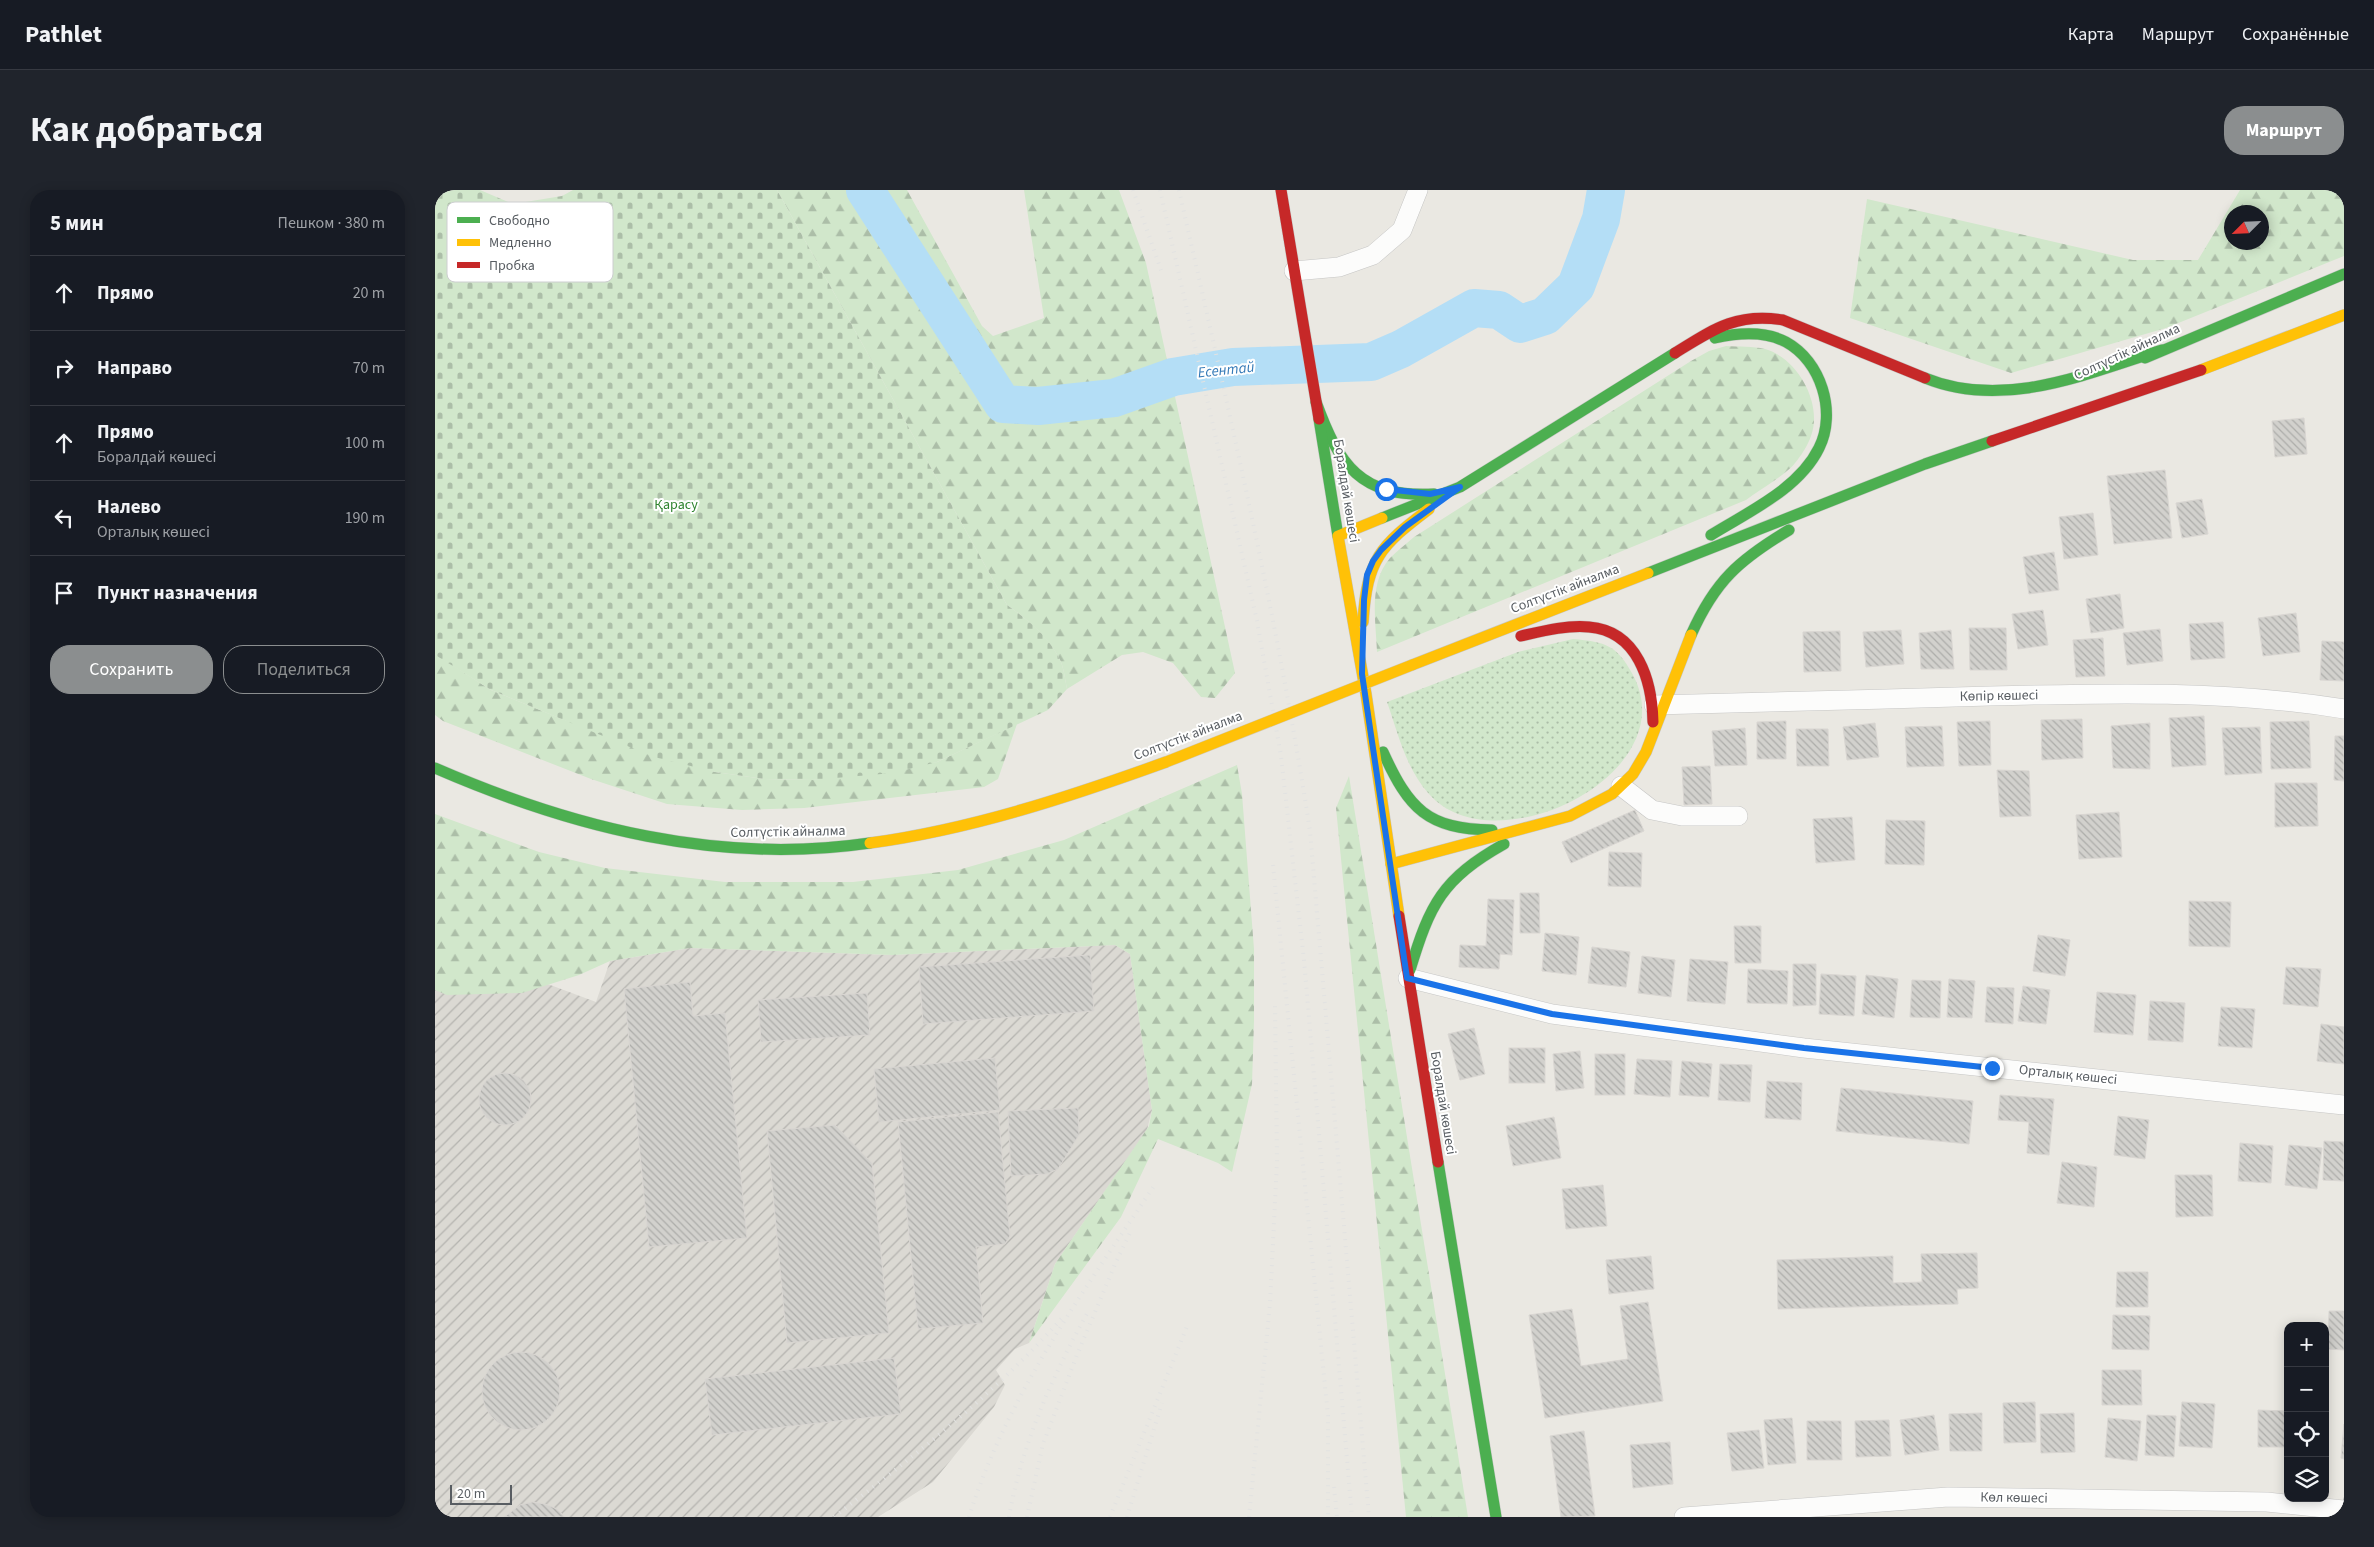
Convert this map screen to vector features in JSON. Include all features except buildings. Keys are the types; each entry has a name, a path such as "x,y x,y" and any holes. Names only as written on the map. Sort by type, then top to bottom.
{"main road":[{"path":"1281,190 1316,402 1331,442 1353,474 1368,483 1386,489 1413,494 1435,493 1460,487"},
{"name":"Солтүстік айналма","path":"2083,388 2162,350 2344,274"},
{"name":"Солтүстік айналма","path":"435,768 469,784 555,815 623,834 706,847 784,850 857,845 914,837 974,824 1039,806 1166,762 1925,464 2185,376 2344,315"},
{"path":"1545,824 1492,830 1460,830 1437,823 1420,812 1407,798 1392,773 1380,744 1362,674 1364,600 1367,575 1373,561 1392,538 1460,487 1682,348 1723,324 1749,316 1764,316 1783,320 1960,391 2011,392 2044,385 2162,350"},
{"path":"1654,571 1769,499 1792,481 1819,449 1827,418 1825,397 1817,375 1803,355 1785,342 1763,336 1739,334 1722,336 1682,348"},
{"name":"Боралдай көшесі","path":"1316,402 1362,674"},
{"name":"Солтүстік айналма","path":"1925,464 2013,422"},
{"path":"1338,536 1460,487"},
{"path":"1391,864 1545,824 1588,808 1621,786 1632,775 1649,746 1659,705 1703,607 1716,587 1738,564 1780,536 1853,493"},
{"path":"1437,655 1555,629 1582,627 1600,629 1613,634 1634,652 1647,676 1659,705"},
{"name":"Боралдай көшесі","path":"1366,694 1407,978 1496,1517"},
{"path":"1407,978 1428,914 1436,898 1448,882 1479,859 1545,824"}],"street":[{"path":"1295,271 1339,267 1373,255 1402,230 1418,190"},
{"name":"Көпір көшесі","path":"1659,705 2041,695 2157,695 2289,700 2344,708"},
{"path":"1621,786 1652,810 1682,816 1738,816"},
{"name":"Орталық көшесі","path":"1407,978 1552,1014 1804,1048 2344,1105"},
{"name":"Көл көшесі","path":"1684,1517 1948,1497 2267,1502 2344,1510"}],"shaded area":[{"path":"435,942 596,1002 610,961 690,948 892,955 1115,945 1130,954 1152,1110 1147,1130 1055,1264 1029,1343 1015,1349 996,1370 1005,1385 994,1407 933,1482 878,1517 435,1517"}],"green space":[{"name":"Қарасу","path":"435,190 480,190 508,202 447,202 447,282 613,282 613,202 525,202 562,196 573,190 777,190 1007,605 1030,622 1049,642 1061,662 1067,689 1048,710 937,762 893,773 812,780 764,779 715,772 654,757 491,690 435,654"},
{"path":"777,190 907,190 982,326 993,336 1044,318 1024,190 1119,190 1146,263 1235,673 1215,698 1201,697 1173,663 1143,652 1122,655 1067,689 1062,665 1049,643 1036,629 1007,605"},
{"path":"2240,190 2344,190 2344,256 2166,328 2011,373 1850,318 1867,199 2133,260 2198,260 2224,217 2224,250 2269,250 2269,205 2231,205"},
{"path":"1726,346 1760,348 1777,354 1788,362 1805,384 1814,410 1814,423 1811,436 1804,450 1786,472 1746,500 1377,652 1376,591 1383,568 1399,550 1414,537 1691,361 1709,351"},
{"path":"1573,639 1602,644 1616,651 1633,675 1642,712 1633,746 1609,776 1575,799 1536,815 1496,821 1459,814 1429,794 1414,773 1399,738 1387,702 1518,652"},
{"path":"435,654 491,690 562,719 715,772 764,779 812,780 937,762 1017,724 998,779 984,787 804,808 742,810 667,804 591,779 443,721 435,715"},
{"path":"1237,765 1242,794 1254,949 1254,1021 1252,1084 1232,1172 1218,1163 1158,1139 1121,1217 1029,1343 1055,1264 1149,1126 1152,1110 1130,954 1115,945 892,955 690,948 610,961 579,975 522,993 447,995 435,990 435,814 539,852 605,868 725,882 853,882 958,870 1064,840"},
{"path":"1349,776 1468,1517 1406,1517 1336,808"}],"waterway":[{"name":"Есентай","path":"865,190 1003,404 1038,406 1114,398 1173,377 1233,367 1371,362 1401,349 1474,308 1499,310 1520,324 1545,316 1576,286 1601,219 1606,190"}],"railway":[{"path":"1133,190 1162,273"},
{"path":"1160,190 1257,621 1281,756 1304,960 1352,1517"},
{"path":"1179,190 1267,589 1310,831 1369,1517"},
{"path":"1273,865 1328,1416 1328,1517"},
{"path":"1249,1517 1270,1304 1277,1161 1275,1006"},
{"path":"969,1517 985,1472 1026,1386 1049,1345 1154,1186"},
{"path":"1027,1517 1043,1444 1077,1355 1131,1231"},
{"path":"1009,1517 1022,1463 1040,1410 1063,1359 1089,1310"},
{"path":"834,1517 924,1447 982,1398 1062,1318"},
{"path":"1110,1517 1188,1324"},
{"path":"1127,1517 1162,1403"},
{"path":"1334,1487 1337,1517"}],"traffic: fast":[{"path":"2145,358 2344,274"},
{"path":"1711,535 1771,498 1799,476 1819,448 1824,434 1826,419 1826,404 1817,374 1798,351 1786,342 1778,338 1751,334 1715,338"},
{"path":"1925,378 1954,387 2014,390 2074,378 2162,350"},
{"path":"1382,518 1460,487 1675,353"},
{"path":"1316,402 1334,444 1344,460 1356,473 1370,483 1388,490 1409,494 1434,494"},
{"path":"1319,419 1338,536"},
{"path":"1648,573 1925,464 1992,441"},
{"path":"1691,635 1709,600 1730,574 1756,551 1789,530"},
{"path":"1383,752 1402,788 1423,812 1436,820 1451,825 1470,829 1492,830"},
{"path":"435,768 540,808 593,824 648,836 702,845 758,849 814,849 870,843"},
{"path":"1410,970 1424,927 1441,895 1466,869 1504,844"},
{"path":"1438,1162 1496,1517"}],"traffic: slow":[{"path":"2201,370 2344,315"},
{"path":"1363,622 1368,583 1379,556 1399,533 1429,509"},
{"path":"1382,518 1338,536 1366,694 1399,916"},
{"path":"1412,665 1648,573"},
{"path":"1391,864 1570,816 1612,794 1633,774 1646,752 1691,635"},
{"path":"1166,762 1412,665"},
{"path":"870,843 946,829 1020,810 1166,762"}],"traffic: jam":[{"path":"1281,190 1319,419"},
{"path":"1675,353 1713,330 1726,325 1738,321 1767,318 1783,320 1925,378"},
{"path":"1992,441 2201,370"},
{"path":"1521,636 1555,629 1589,627 1606,631 1620,638 1631,648 1645,675 1652,706 1653,722"},
{"path":"1399,916 1438,1162"}],"route":[{"path":"1386,489 1413,494 1430,494 1460,487 1405,527 1381,550 1373,561 1367,575 1364,600 1362,674 1407,978 1552,1014 1804,1048 1992,1068"}]}
